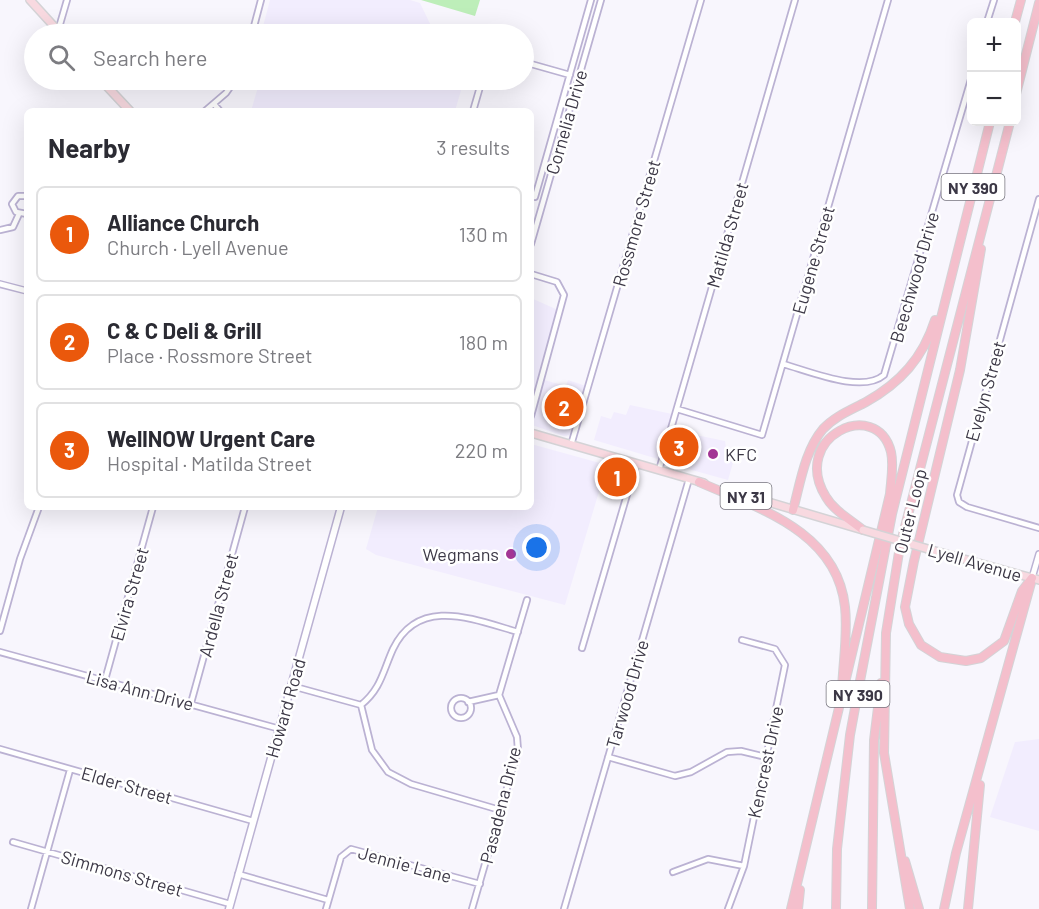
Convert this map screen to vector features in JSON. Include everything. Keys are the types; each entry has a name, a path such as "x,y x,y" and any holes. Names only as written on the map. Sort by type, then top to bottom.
{"highway":[{"path":"1016,18 1021,0"},
{"path":"1021,77 1039,3"},
{"name":"Outer Loop","path":"836,909 837,849 850,735 901,481 989,126"},
{"name":"Outer Loop","path":"910,909 892,815 884,753 886,633 900,546 1009,126"},
{"path":"982,236 981,259 960,370 908,590 905,607 909,624 921,645 940,657 966,661 981,658 1004,641 1022,591 1036,579"},
{"path":"793,510 808,458 822,430 831,421 890,387 916,360 931,333 956,253"},
{"path":"791,909 840,713 890,494 891,452 885,440 875,431 864,426 851,426 838,429 824,442 817,459 817,470 825,497 834,508 863,530"},
{"path":"890,494 901,481"},
{"path":"699,482 779,518 810,538 826,557 838,580 845,604 846,625 840,713"},
{"path":"944,909 956,853 1036,579"},
{"path":"872,909 874,740 886,633"},
{"path":"968,909 975,813 985,751"},
{"path":"892,815 919,909"},
{"path":"798,909 804,862"}],"main road":[{"path":"30,0 52,24"},
{"path":"110,90 127,108"},
{"name":"Lyell Avenue","path":"534,435 1036,579"},
{"name":"Howard Road","path":"229,907 340,510"}],"street":[{"path":"62,24 68,0"},
{"path":"255,24 261,0"},
{"path":"534,193 591,0"},
{"name":"Cornelia Drive","path":"534,234 601,0"},
{"name":"Rossmore Street","path":"572,445 700,0"},
{"name":"Matilda Street","path":"659,470 795,0"},
{"name":"Eugene Street","path":"677,410 762,435 888,0"},
{"path":"988,18 994,0"},
{"path":"534,65 570,75"},
{"path":"209,108 226,90"},
{"path":"475,108 479,90"},
{"name":"Beechwood Drive","path":"783,364 857,383 872,382 884,375 967,93"},
{"path":"214,104 217,108"},
{"path":"24,196 13,201 14,210 19,214 24,214"},
{"path":"534,196 544,199"},
{"name":"Evelyn Street","path":"1039,199 957,495 959,502 967,507 1039,528"},
{"path":"0,230 13,227 19,214"},
{"path":"534,275 557,282 564,295 534,405"},
{"path":"0,284 24,290"},
{"path":"582,648 636,464"},
{"name":"Tarwood Drive","path":"564,909 689,479"},
{"path":"0,631 20,559 38,510"},
{"name":"Elvira Street","path":"105,680 152,510"},
{"name":"Ardella Street","path":"191,704 244,510"},
{"path":"1036,579 1039,554"},
{"path":"468,702 471,711 467,717 454,716 451,710 454,701 460,699 468,702 499,695 527,600"},
{"path":"361,705 378,689 401,635 422,620 452,615 518,632"},
{"name":"Kencrest Drive","path":"728,909 744,866 785,665 775,649 742,640"},
{"name":"Lisa Ann Drive","path":"0,652 279,729"},
{"path":"292,686 361,705"},
{"name":"Pasadena Drive","path":"472,909 518,742 499,695"},
{"path":"361,705 372,750 388,772 403,781 500,810"},
{"name":"Elder Street","path":"0,749 254,821"},
{"path":"608,758 675,776 691,772 727,752 741,751 766,757"},
{"path":"31,909 70,770"},
{"name":"Simmons Street","path":"13,842 229,907"},
{"name":"Jennie Lane","path":"328,900 341,857 351,849 480,884"},
{"path":"673,873 708,859 744,866"},
{"path":"238,874 328,900 326,909"}],"shaded area":[{"path":"270,0 410,0 420,3 430,24 264,24"},
{"path":"257,90 461,90 456,108 252,108"},
{"path":"534,299 558,310 534,393"},
{"path":"544,380 566,386 568,380 586,386 570,435 564,436 534,426"},
{"path":"630,405 672,414 658,459 594,440 601,416 611,419 614,412 626,415"},
{"path":"691,434 725,441 726,448 736,452 728,480 681,467"},
{"path":"534,445 607,465 565,605 376,555 366,549 377,510 534,510"},
{"path":"1039,739 1039,831 990,817 1015,742"}],"green space":[{"path":"421,0 480,0 475,16"}],"place":[{"name":"C & C Deli & Grill","path":"564,407"},
{"name":"WellNOW Urgent Care","path":"679,447"},
{"name":"KFC","path":"713,454"},
{"name":"Alliance Church","path":"617,477"},
{"name":"Wegmans","path":"511,554"}]}
